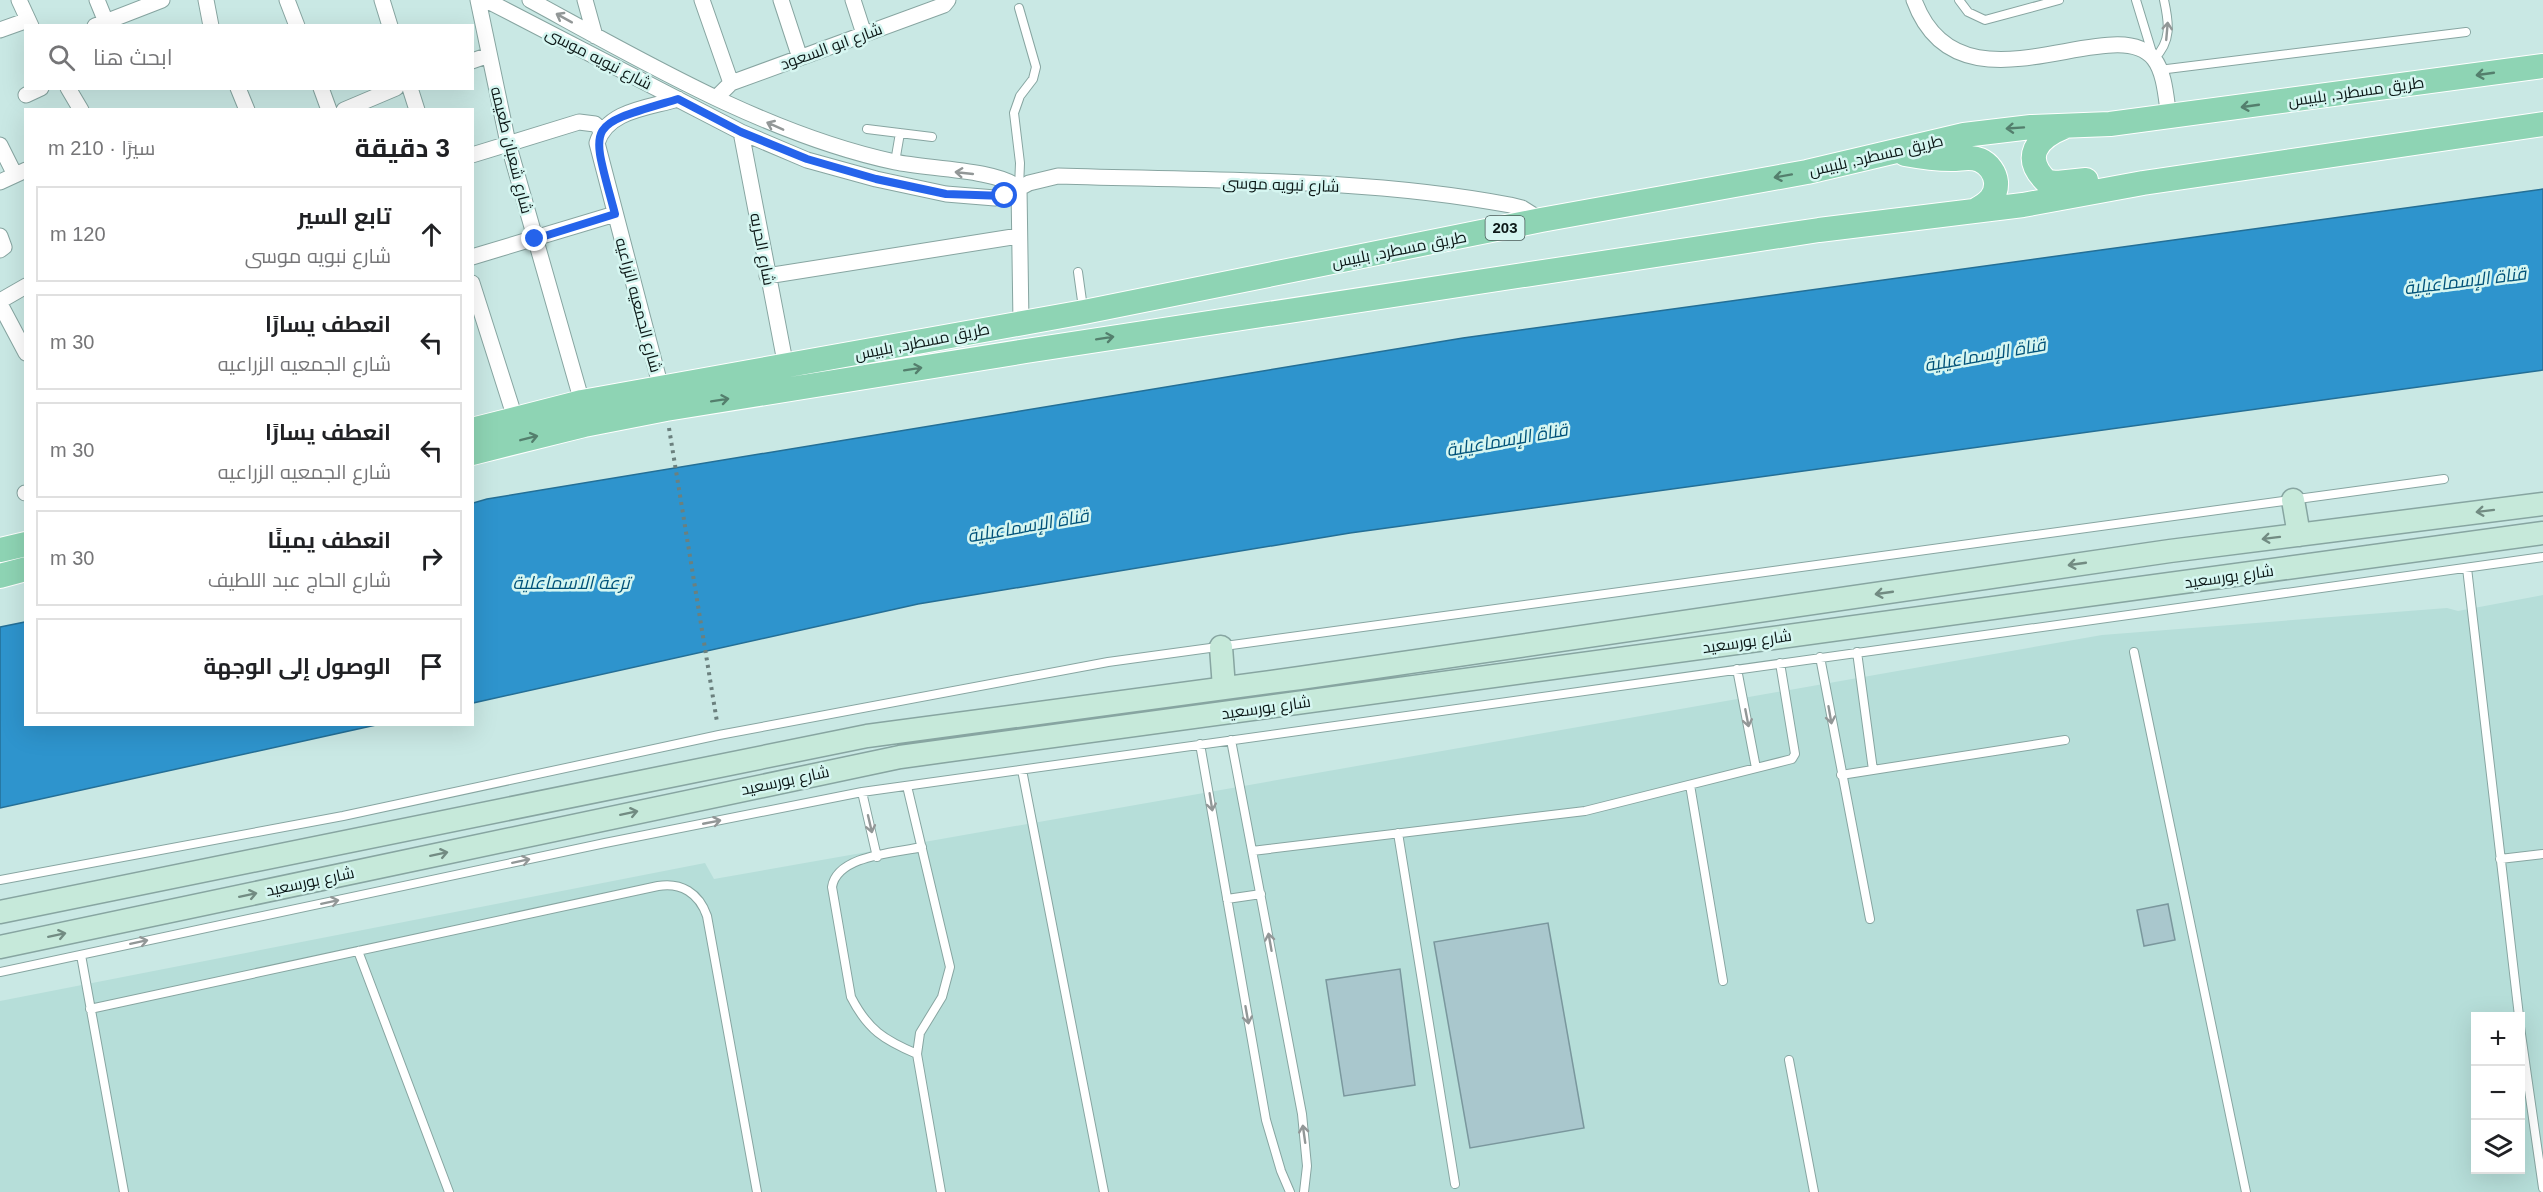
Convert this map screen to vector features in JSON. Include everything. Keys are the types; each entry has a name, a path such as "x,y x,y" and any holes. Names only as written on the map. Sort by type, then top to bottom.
{"main road":[{"name":"طريق مسطرد, بلبيس","path":"474,429 582,402 1084,312 1541,220 1899,152 1964,135 2009,129 2085,127 2169,117 2543,66"},
{"name":"طريق مسطرد, بلبيس","path":"474,452 584,424 654,411 1026,351 1819,230 2074,197 2143,183 2543,124"},
{"path":"2064,127 2044,136 2034,154 2035,165 2047,182 2104,178 2143,183"},
{"path":"1899,152 1934,158 1970,158 1981,160 1989,166 1995,175 1994,196 1976,210"},
{"path":"2293,500 2299,535"},
{"name":"شارع بورسعيد","path":"0,912 816,745 939,725 1224,688 2158,553 2543,504"},
{"name":"شارع بورسعيد","path":"0,947 900,757 2543,533"},
{"path":"0,550 24,544"},
{"path":"0,576 24,570"},
{"path":"1221,647 1224,688"}],"street":[{"path":"19,0 29,23"},
{"path":"98,0 101,24 162,0"},
{"path":"206,0 207,24"},
{"path":"287,0 296,24"},
{"path":"382,0 389,24"},
{"name":"شارع شعبان طعيمه","path":"478,0 508,143 582,402"},
{"name":"شارع نبويه موسى","path":"486,0 741,132 807,159 876,179 946,194 995,198 1005,196 1018,188 1058,176 1369,187 1440,193 1510,205 1522,208 1541,220"},
{"name":"شارع نبويه موسى","path":"530,0 717,97 796,134 895,162 1001,177 1018,188"},
{"path":"586,0 596,36"},
{"path":"702,0 731,83"},
{"path":"781,0 800,57"},
{"path":"853,0 864,34"},
{"name":"شارع ابو السعود","path":"717,97 731,83 864,34 917,7 944,5 948,0"},
{"path":"1914,0 1920,16 1937,38 1960,53 1987,61 2122,45 2147,53 2157,65 2169,117"},
{"path":"0,30 24,24"},
{"path":"474,60 489,55"},
{"path":"26,95 37,90"},
{"path":"69,90 80,108"},
{"path":"239,90 246,108"},
{"path":"322,90 328,108"},
{"path":"349,108 391,90"},
{"path":"411,90 416,108"},
{"path":"474,154 579,122 595,124 601,130 615,118 678,99"},
{"name":"شارع الجمعيه الزراعيه","path":"601,130 597,143 661,388"},
{"name":"شارع الحريه","path":"741,132 786,367"},
{"path":"0,145 20,172 0,182"},
{"path":"1018,188 1021,322"},
{"path":"474,257 615,214"},
{"path":"0,236 4,247 0,250"},
{"path":"767,276 1019,236"},
{"path":"24,287 0,303 24,347"},
{"path":"474,292 515,418"}],"lane":[{"path":"1959,0 1968,12 1985,20 2059,0"},
{"path":"2136,0 2157,65"},
{"path":"2157,65 2168,36 2164,0"},
{"path":"1018,188 1020,163 1014,113 1017,101 1033,79 1036,67 1020,8"},
{"path":"2157,65 2466,32"},
{"path":"867,129 932,137"},
{"path":"895,162 900,133"},
{"path":"1078,272 1084,312"},
{"path":"0,880 343,816 719,735 1108,662 2444,479"},
{"path":"0,972 604,843 862,792 2543,558"},
{"path":"2467,568 2518,1012"},
{"path":"1857,652 1873,770"},
{"path":"2134,652 2246,1192"},
{"path":"1820,657 1870,919"},
{"path":"1252,851 1585,811 1792,759 1796,754 1780,663"},
{"path":"1737,669 1756,768"},
{"path":"1231,740 1306,1140 1307,1166 1304,1192"},
{"path":"1841,775 2065,740"},
{"path":"1200,744 1266,1120 1281,1171 1290,1192"},
{"path":"1022,770 1104,1192"},
{"path":"1690,785 1723,981"},
{"path":"907,786 950,967 942,997 920,1033 917,1054 941,1192"},
{"path":"862,792 877,857"},
{"path":"1398,833 1455,1184"},
{"path":"917,1054 886,1041 875,1032 865,1021 851,997 832,895 833,880 847,864 922,847"},
{"path":"2500,859 2543,854"},
{"path":"90,1009 667,884 684,888 699,899 706,916 757,1192"},
{"path":"1227,899 1261,894"},
{"path":"358,951 449,1192"},
{"path":"81,955 124,1192"},
{"path":"2525,1054 2539,1130 2543,1188"},
{"path":"1789,1060 1814,1192"}],"path":[{"path":"671,445 719,735"}],"shaded area":[{"path":"2543,595 2543,1192 0,1192 0,1001 705,863 714,879 2102,635 2447,608 2458,611"}],"water":[{"name":"ترعة الاسماعلية","path":"2543,189 2543,370 1350,533 918,604 474,703 474,503 1463,338"},
{"path":"24,622 24,726 371,726 0,808 0,627"}],"building":[{"path":"2168,904 2175,940 2144,946 2137,910"},
{"path":"1548,923 1584,1128 1470,1148 1434,942"},
{"path":"1400,969 1415,1085 1344,1096 1326,980"}],"route":[{"path":"535,239 615,214 599,157 597,143 601,130 615,118 678,99 741,132 807,159 876,179 946,194 995,198 1005,196"}],"water label":[{"name":"قناة الإسماعيلية","path":"2465,281"},
{"name":"قناة الإسماعيلية","path":"1985,355"},
{"name":"قناة الإسماعيلية","path":"1507,440"},
{"name":"قناة الإسماعيلية","path":"1028,526"}]}
